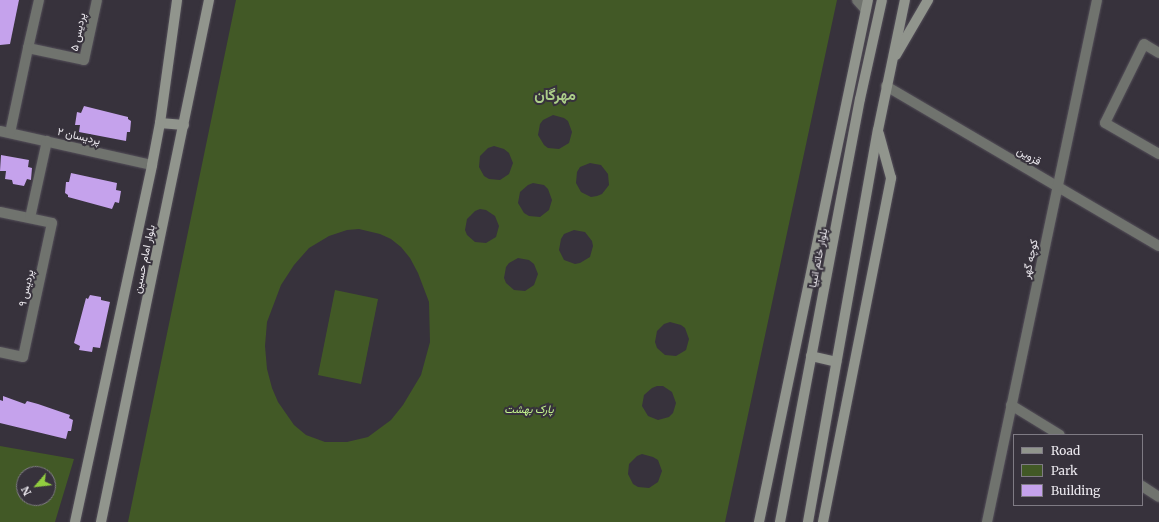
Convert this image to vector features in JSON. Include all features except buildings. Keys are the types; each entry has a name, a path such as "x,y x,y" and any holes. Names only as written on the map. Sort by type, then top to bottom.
{"main road":[{"name":"بلوار امام حسین","path":"75,522 152,165 160,123 177,0"},
{"name":"بلوار امام حسین","path":"101,522 210,0"},
{"name":"بلوار خاتم انبیا","path":"780,522 860,99 882,0"},
{"path":"808,522 886,86 905,0"},
{"path":"891,63 928,0"},
{"path":"759,522 867,5"},
{"path":"160,123 184,125"},
{"path":"823,522 891,178 878,130"},
{"path":"811,356 836,362"}],"street":[{"path":"5,132 28,48 39,0"},
{"name":"پردیس ۵","path":"28,48 84,60 97,0"},
{"path":"857,0 867,5"},
{"name":"کوچه گهر","path":"987,522 1097,0"},
{"path":"1159,53 1144,44 1105,123 1159,154"},
{"name":"قزوین","path":"886,86 1159,246"},
{"name":"پردیسان ۲","path":"5,132 152,165"},
{"path":"30,218 47,141"},
{"name":"پردیس ۹","path":"0,212 52,223 23,357 0,352"},
{"path":"1011,405 1058,434"},
{"path":"1143,487 1159,497"}],"green space":[{"name":"پارک بهشت","path":"236,0 837,0 725,522 128,522","holes":["553,115 564,118 568,121 572,132 569,143 559,149 548,148 544,145 538,135 540,124 543,120","494,146 504,149 509,153 513,163 509,174 500,180 489,179 484,176 479,167 480,156 488,148","590,163 601,165 608,174 609,185 602,194 597,196 591,197 581,192 576,183 577,172 580,167","533,183 544,185 548,189 552,200 549,210 540,217 529,216 524,213 518,203 520,192 528,185","480,209 486,210 495,216 499,226 496,237 486,243 475,242 467,235 465,230 467,219 475,211","359,229 380,234 391,239 401,247 410,258 418,273 429,302 430,342 421,375 403,405 391,420 368,437 347,442 325,442 306,435 294,425 278,402 272,388 267,369 265,346 267,322 281,285 294,265 309,248 329,236 347,230","574,230 585,232 592,241 593,246 590,257 580,263 575,264 564,260 559,250 561,239 564,234","518,258 529,260 534,264 538,274 534,285 525,291 514,290 506,283 504,278 506,267 509,263","670,322 681,325 685,328 689,339 686,350 676,356 665,355 657,348 655,342 657,331 664,324","657,386 663,386 672,392 676,403 673,413 669,417 658,420 648,416 642,406 644,395 652,388","642,454 658,460 662,471 658,482 649,488 638,487 633,484 628,474 629,464 637,456"]},
{"path":"335,290 378,299 361,384 318,375"},
{"path":"0,446 74,459 55,522 0,522"}],"district":[{"name":"مهرگان","path":"555,95"}]}
